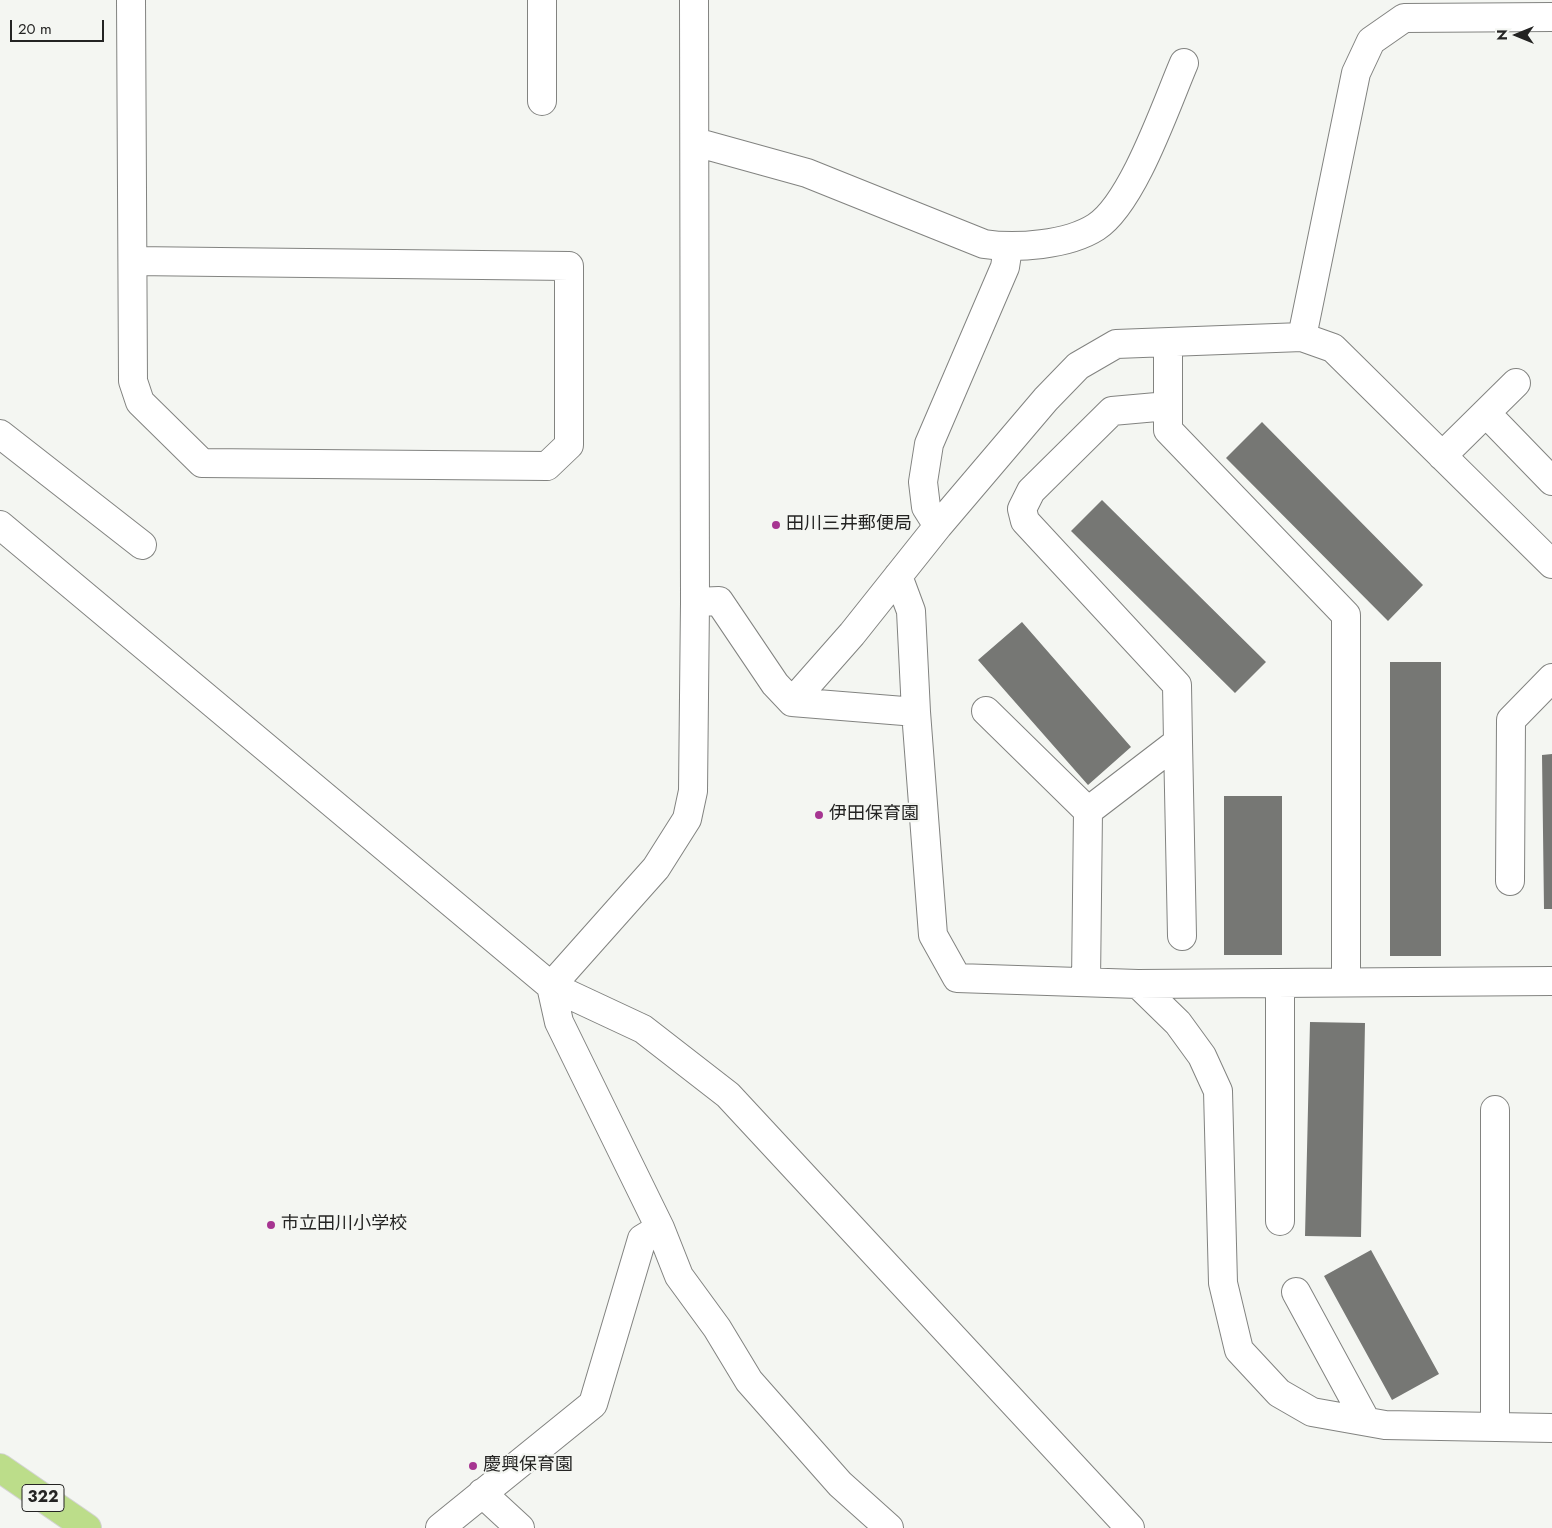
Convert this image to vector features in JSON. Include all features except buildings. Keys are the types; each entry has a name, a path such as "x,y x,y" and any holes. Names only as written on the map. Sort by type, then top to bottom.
{"highway":[{"name":"322","path":"0,1468 87,1528"}],"street":[{"path":"131,0 133,381 140,402 202,463 547,466 569,446 569,266 133,261"},
{"path":"542,0 542,101"},
{"path":"551,986 656,868 687,819 693,792 695,602 694,0"},
{"path":"1302,337 1356,73 1371,41 1404,18 1552,18"},
{"path":"695,142 807,173 984,244 1008,248 1033,245 1066,238 1096,227 1118,203 1147,152 1184,64"},
{"path":"938,526 926,507 923,482 929,444 1005,267 1008,248"},
{"path":"792,702 852,634 938,526 1046,400 1078,366 1116,344 1302,337 1333,348 1552,564"},
{"path":"1168,343 1168,430 1346,615 1346,982"},
{"path":"1442,456 1516,383"},
{"path":"1168,406 1112,411 1031,491 1022,509 1025,521 1177,685 1182,936"},
{"path":"1486,413 1552,481"},
{"path":"0,434 142,545"},
{"path":"0,525 551,986 643,1029 728,1095 1130,1528"},
{"path":"898,576 911,611 916,712 933,935 957,978 1138,984 1552,981"},
{"path":"695,602 719,601 775,684 792,702 916,712"},
{"path":"1510,881 1511,720 1552,678"},
{"path":"986,711 1088,810 1086,982"},
{"path":"1088,810 1178,742"},
{"path":"1280,983 1280,1221"},
{"path":"1138,984 1178,1023 1202,1056 1218,1090 1223,1283 1239,1350 1279,1393 1312,1412 1385,1425 1552,1428"},
{"path":"551,986 559,1022 660,1228 679,1276 717,1328 749,1380 840,1484 890,1528"},
{"path":"1495,1110 1495,1427"},
{"path":"440,1528 593,1404 642,1238 660,1228"},
{"path":"1296,1292 1366,1421"},
{"path":"482,1493 520,1528"}],"place":[{"name":"田川三井郵便局","path":"776,525"},
{"name":"伊田保育園","path":"819,815"},
{"name":"市立田川小学校","path":"271,1225"},
{"name":"慶興保育園","path":"473,1466"}]}
